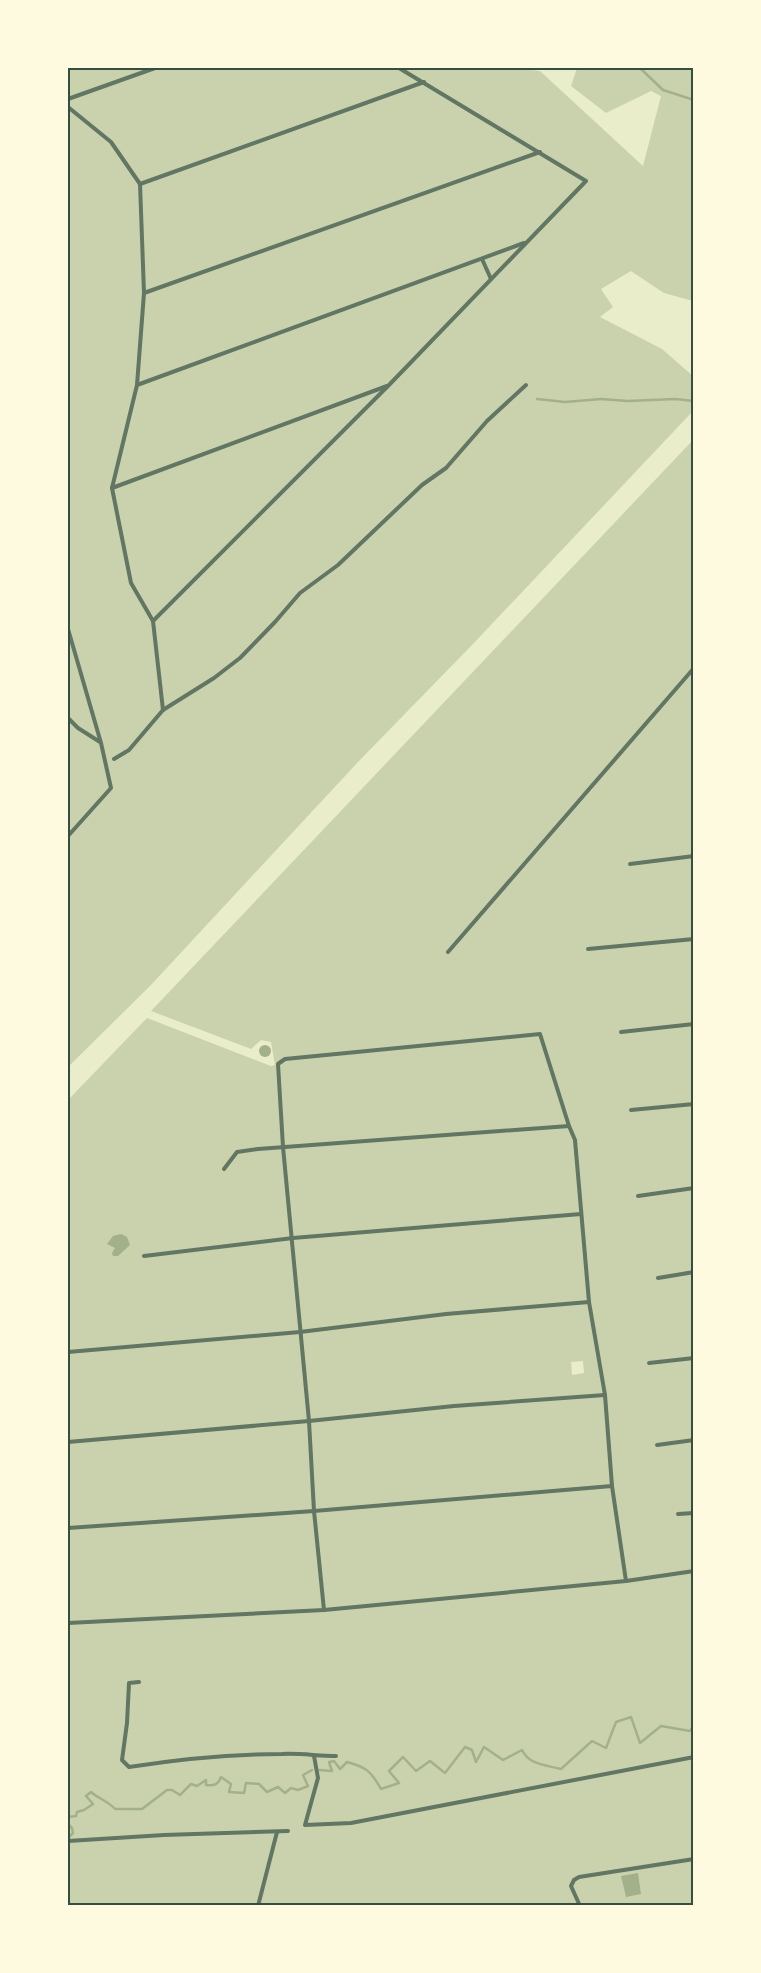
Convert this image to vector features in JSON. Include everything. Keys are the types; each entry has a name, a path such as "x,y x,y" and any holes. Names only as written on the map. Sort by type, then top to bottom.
{"street":[{"path":"68,99 156,68"},
{"path":"153,621 389,385 586,181 399,68"},
{"path":"140,184 424,82"},
{"path":"68,107 111,142 140,184 144,293 137,385 112,488 131,583 153,621 164,710"},
{"path":"144,293 540,152"},
{"path":"137,385 526,243"},
{"path":"482,259 491,280"},
{"path":"112,488 389,385"},
{"path":"114,759 129,750 164,710 214,678 240,658 300,593 338,565 422,485 446,468 487,421 526,385"},
{"path":"68,629 101,742 111,788 68,836"},
{"path":"448,952 694,668"},
{"path":"68,718 78,728 101,742"},
{"path":"630,864 694,856"},
{"path":"588,949 694,939"},
{"path":"621,1032 694,1024"},
{"path":"324,1610 314,1511 309,1422 293,1238 283,1147 278,1064 285,1059 540,1034 575,1140 589,1302 605,1395 612,1486 626,1581"},
{"path":"631,1110 694,1104"},
{"path":"224,1168 237,1152 569,1126"},
{"path":"638,1196 694,1188"},
{"path":"144,1256 293,1238 581,1214"},
{"path":"658,1278 694,1272"},
{"path":"68,1352 300,1332 446,1314 589,1302"},
{"path":"649,1363 694,1358"},
{"path":"68,1442 309,1422 454,1406 605,1395"},
{"path":"657,1445 694,1440"},
{"path":"68,1528 314,1511 612,1486"},
{"path":"678,1514 694,1513"},
{"path":"68,1623 324,1610 626,1581 694,1571"},
{"path":"138,1682 129,1683 127,1723 122,1760 129,1766 186,1758 284,1754 336,1756"},
{"path":"314,1756 318,1778 305,1825 351,1823 694,1756"},
{"path":"68,1841 288,1831"},
{"path":"258,1906 277,1832"},
{"path":"580,1906 571,1886 574,1880 579,1877 694,1860"}],"shaded area":[{"path":"68,68 515,68 540,71 643,166 661,96 651,91 606,113 571,86 577,68 693,68 693,301 664,293 631,271 601,289 613,307 600,317 662,349 693,376 693,411 472,645 358,762 150,986 68,1067"},
{"path":"693,440 693,1905 68,1905 68,1100 147,1018 271,1066 275,1065 271,1042 261,1040 251,1049 151,1011","holes":["583,1361 584,1373 572,1375 571,1362"]},
{"path":"265,1045 271,1051 265,1057 259,1051"},
{"path":"121,1234 127,1237 130,1245 118,1256 113,1256 112,1253 115,1248 107,1244 113,1236"},
{"path":"638,1873 641,1894 626,1897 621,1876"}],"waterway":[{"path":"640,68 663,90 694,100"},
{"path":"537,399 565,402 601,399 628,401 675,399 694,401"},
{"path":"319,1770 332,1771 329,1762 334,1761 340,1769 347,1762 354,1764 367,1771 381,1789 399,1783 389,1771 403,1757 416,1771 430,1761 445,1773 465,1747 472,1750 476,1762 484,1747 503,1760 522,1750 533,1762 561,1769 592,1741 606,1748 616,1722 631,1717 640,1743 661,1726 690,1731 694,1724"},
{"path":"68,1817 76,1816 77,1812 93,1804 86,1796 91,1792 115,1809 142,1809 167,1790 172,1790 180,1795 191,1784 197,1786 206,1780 206,1785 213,1785 219,1782 221,1777 231,1784 229,1792 244,1793 246,1783 259,1784 267,1792 278,1787 285,1793 291,1788 298,1790 308,1786 303,1775 312,1770"},
{"path":"68,1824 72,1828 73,1833 68,1838"}]}
